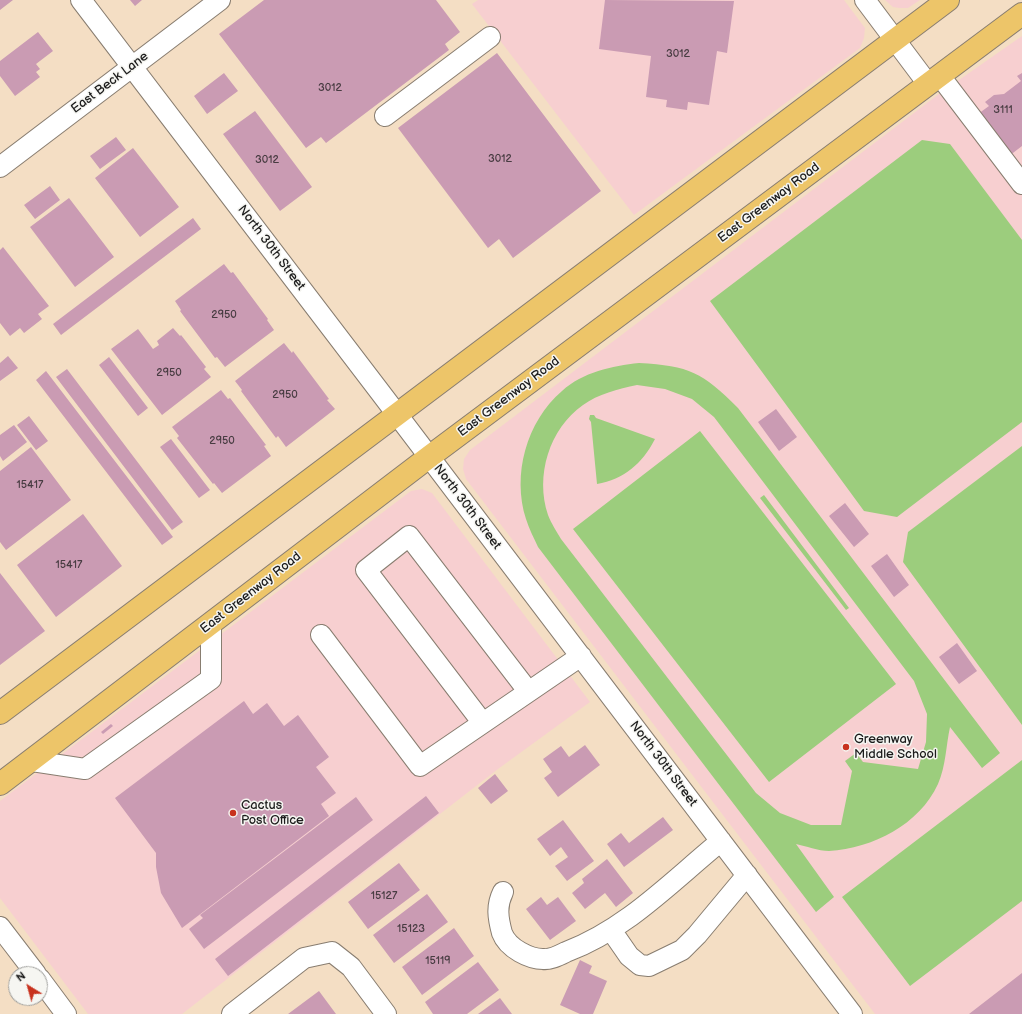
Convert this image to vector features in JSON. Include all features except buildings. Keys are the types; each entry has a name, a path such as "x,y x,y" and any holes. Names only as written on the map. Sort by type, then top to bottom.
{"main road":[{"path":"0,713 948,0"},
{"name":"East Greenway Road","path":"0,784 429,456 1022,14"}],"street":[{"name":"North 30th Street","path":"80,0 429,456 852,1014"},
{"name":"East Beck Lane","path":"0,167 220,0"},
{"path":"865,0 895,40 934,80 1022,184"},
{"path":"385,116 490,37"},
{"path":"482,722 366,570 409,536 528,691"},
{"path":"32,761 85,769 211,679 211,624"},
{"path":"321,635 420,766 482,722 581,656"},
{"path":"503,892 499,900 498,919 503,936 514,949 529,957 544,959 558,956 578,948 611,930 650,902 721,841"},
{"path":"611,930 629,956 640,965 649,966 682,950 697,935 747,875"},
{"path":"0,927 30,966"},
{"path":"232,1014 304,958 332,952 351,967 386,1014"},
{"path":"48,990 66,1014"}],"shaded area":[{"path":"478,0 844,0 865,28 864,38 860,48 634,215 472,4"},
{"path":"885,0 920,0 908,8 899,8 893,7"},
{"name":"Greenway Middle School","path":"1022,36 1022,1014 875,1014 466,479 463,469 464,459 470,450 939,94"},
{"path":"422,489 432,493 590,702 498,769 182,1014 88,1014 0,898 0,801 411,491"}],"green space":[{"path":"922,140 950,144 1022,240 1022,422 897,517 864,511 710,301"},
{"path":"639,363 671,366 694,373 715,386 738,408 1000,753 982,768 950,727 944,763 938,784 930,799 907,822 893,832 878,839 846,849 825,851 796,844 834,897 816,912 538,547 527,523 522,502 522,467 525,450 539,418 550,404 570,384 598,371","holes":["637,385 665,389 692,399 714,417 914,681 927,714 926,742 918,769 863,762 856,753 845,761 852,771 841,825 811,825 780,813 756,793 561,539 548,515 544,500 544,469 554,440 561,427 571,415 589,401 616,390"]},
{"path":"590,415 594,415 596,418 655,439 644,456 631,469 607,482 597,484 591,422 589,419"},
{"path":"700,431 896,684 769,782 573,529"},
{"path":"1022,446 1022,725 903,562 908,532"},
{"path":"764,495 849,608 846,610 760,498"},
{"path":"1022,760 1022,901 910,986 842,897"}],"place":[{"name":"Greenway Middle School","path":"846,747"},
{"name":"Cactus Post Office","path":"233,813"}]}
